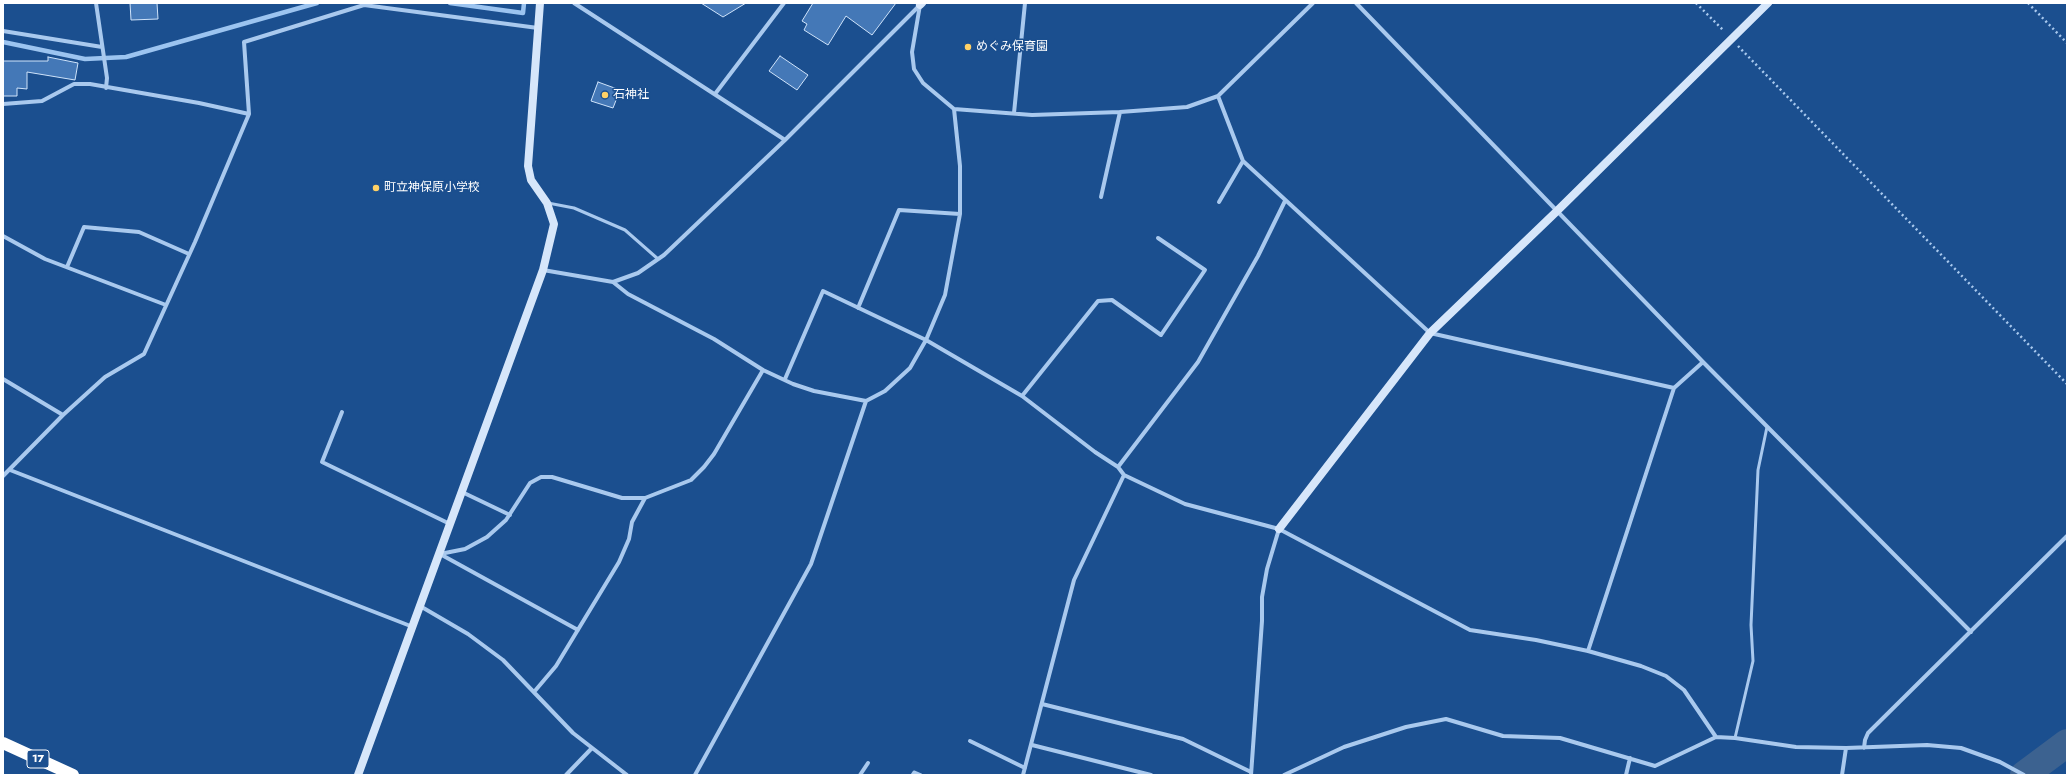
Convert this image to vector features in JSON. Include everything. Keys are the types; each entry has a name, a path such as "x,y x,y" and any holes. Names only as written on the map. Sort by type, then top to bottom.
{"highway":[{"name":"17","path":"3,743 73,775"}],"street":[{"path":"96,3 107,78 106,88"},
{"path":"358,775 440,554 542,270 554,224 547,203 531,180 528,166 540,3"},
{"path":"574,3 785,140"},
{"path":"715,94 784,3"},
{"path":"1014,113 1025,3"},
{"path":"920,4 912,52 914,69 923,83 954,109 1032,115 1120,112 1187,107 1218,96 1313,3"},
{"path":"1356,3 1556,212 1971,632"},
{"path":"1042,704 1183,739 1251,773 1262,621 1262,597 1267,569 1279,529 1430,333 1556,212 1768,3"},
{"path":"613,282 638,273 658,259 785,140 920,4"},
{"path":"3,476 63,415 105,377 144,354 249,114 244,42 364,5 538,28"},
{"path":"3,31 102,47"},
{"path":"3,104 42,100 74,84 90,84 199,103 249,114"},
{"path":"1218,96 1243,160 1285,201 1430,333 1674,388"},
{"path":"542,270 613,282 628,294 714,339 763,370 814,391 866,401 885,392 910,368 926,340 945,295 960,214 960,166 954,109"},
{"path":"1101,197 1120,112"},
{"path":"1219,202 1243,160"},
{"path":"1118,467 1198,362 1258,256 1285,201"},
{"path":"858,308 899,210 960,214"},
{"path":"67,267 84,227 139,232 189,254"},
{"path":"3,236 45,259 166,305"},
{"path":"1022,396 1098,300 1112,300 1161,335 1205,270 1158,238"},
{"path":"785,379 823,291 926,340 1022,396 1095,452 1118,467 1124,475 1185,504 1279,529 1470,630 1536,640 1588,651 1642,666 1666,676 1684,690 1716,737"},
{"path":"1588,651 1674,388 1703,362"},
{"path":"440,554 465,549 487,537 510,515 530,483 541,477 552,477 622,498 645,498 691,480 704,467 763,370"},
{"path":"3,379 63,415"},
{"path":"695,775 811,564 866,401"},
{"path":"342,412 322,462 450,524"},
{"path":"10,470 413,627"},
{"path":"1022,775 1032,744 1074,580 1124,475"},
{"path":"462,492 510,515"},
{"path":"534,692 556,666 619,562 629,539 632,522 645,498"},
{"path":"1864,748 1864,740 1868,733 2067,536"},
{"path":"440,554 578,630"},
{"path":"420,606 468,634 503,660 573,733 627,775"},
{"path":"1284,775 1344,747 1406,727 1446,719 1503,736 1560,738 1655,766 1716,737 1735,738 1796,747 1864,748 1927,745 1961,748 2000,762 2024,775"},
{"path":"970,741 1025,768"},
{"path":"1032,744 1151,775"},
{"path":"566,775 592,748"},
{"path":"1842,775 1846,748"},
{"path":"1626,775 1630,758"},
{"path":"860,775 868,763"}],"lane":[{"path":"547,203 574,208 625,230 658,259"},
{"path":"1735,738 1753,661 1751,625 1758,470 1768,427"},
{"path":"912,775 914,772 921,775"}],"path":[{"path":"1696,3 2067,384"},
{"path":"2028,3 2067,43"}],"building":[{"path":"130,3 157,3 158,19 131,20"},
{"path":"701,3 746,3 723,17"},
{"path":"813,3 896,3 872,35 846,16 828,45 804,30 807,24 802,21"},
{"path":"780,56 808,75 797,90 769,71"},
{"path":"48,57 78,63 75,80 27,72 27,89 17,88 17,96 3,96 3,61 48,61"},
{"name":"石神社","path":"598,82 620,90 613,108 591,101"}],"waterway":[{"path":"3,42 85,59 126,57 317,3"},
{"path":"450,3 523,13 524,3"},
{"path":"2024,775 2067,743"}],"place":[{"name":"めぐみ保育園","path":"968,47"},
{"name":"石神社","path":"605,95"},
{"name":"町立神保原小学校","path":"376,188"}]}
